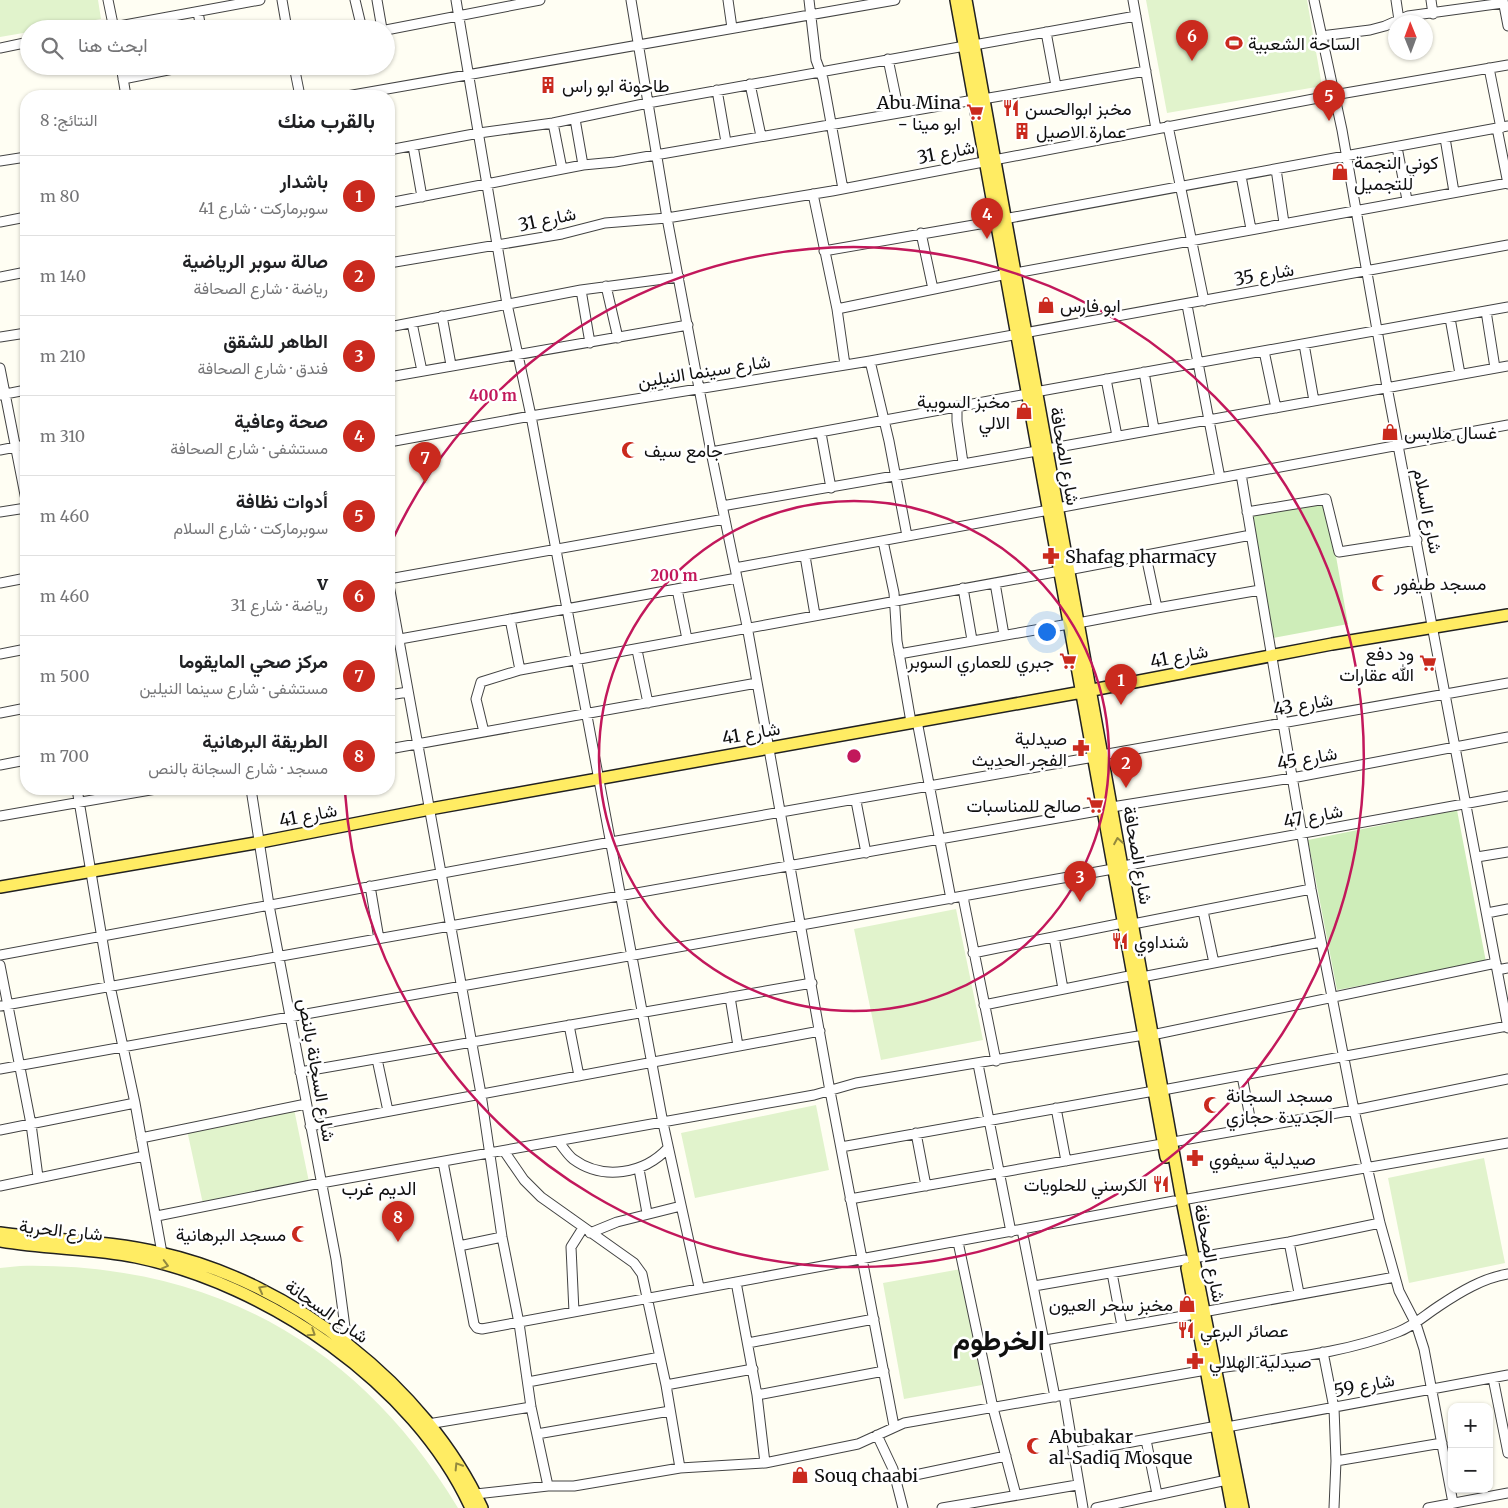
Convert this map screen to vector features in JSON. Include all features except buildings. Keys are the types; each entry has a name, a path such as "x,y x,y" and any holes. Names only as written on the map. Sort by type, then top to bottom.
{"main road":[{"name":"شارع الصحافة","path":"956,0 969,45"},
{"name":"شارع الصحافة","path":"966,0 969,45 978,99 1178,1200 1222,1427 1243,1508"},
{"name":"شارع 41","path":"0,887 261,842 599,778 1508,615"},
{"name":"شارع الحرية","path":"0,1233 117,1249"},
{"name":"شارع الحرية","path":"0,1241 117,1249"},
{"name":"شارع السجانة","path":"117,1249 162,1253 251,1283 288,1303 349,1344 381,1374 428,1424 446,1447 476,1494 482,1508"},
{"name":"شارع السجانة","path":"117,1249 234,1288 280,1313 347,1358 402,1409 419,1429 438,1453 471,1508"},
{"name":"شارع الصحافة","path":"1222,1427 1227,1480 1232,1508"}],"street":[{"path":"108,0 112,20"},
{"path":"156,20 260,0"},
{"path":"282,0 285,20"},
{"path":"355,0 360,20"},
{"path":"377,0 380,20"},
{"path":"456,0 507,304 531,416 663,1123 699,1287"},
{"path":"395,28 459,14 540,0"},
{"path":"631,0 667,218 711,452 748,628 830,1091 894,1426"},
{"path":"728,0 732,28"},
{"path":"809,0 819,71 823,80 843,189"},
{"path":"381,90 895,0"},
{"path":"1133,0 1156,128"},
{"name":"شارع السلام","path":"1314,0 1346,157 1387,387 1508,1027"},
{"path":"1396,0 1398,15"},
{"path":"1431,0 1433,14"},
{"path":"1427,15 1503,2 1508,26"},
{"path":"198,12 199,20"},
{"path":"395,149 479,133 553,123 819,71 1136,16"},
{"path":"1321,36 1370,30 1388,25"},
{"path":"1046,32 1056,86"},
{"path":"0,48 20,44"},
{"path":"888,59 899,112"},
{"name":"شارع 31","path":"395,262 562,234 605,223 667,218 843,189 1334,94 1508,65"},
{"path":"837,309 1191,240 1508,183 1502,127 1489,68"},
{"path":"395,201 488,185 584,165 1146,72"},
{"path":"122,75 125,90"},
{"path":"123,79 143,75"},
{"path":"296,75 299,90"},
{"path":"750,84 761,136"},
{"path":"717,90 726,142"},
{"path":"575,119 584,165"},
{"path":"553,123 562,170"},
{"path":"1168,126 1204,301"},
{"path":"824,251 1502,127"},
{"path":"1445,138 1454,192"},
{"path":"413,146 422,197"},
{"path":"1397,147 1407,200"},
{"path":"0,161 20,158"},
{"path":"1276,169 1284,223"},
{"path":"1241,176 1251,229"},
{"path":"813,194 837,309 845,365"},
{"path":"0,222 20,218"},
{"path":"921,234 933,289"},
{"name":"شارع 35","path":"1021,332 1187,305 1508,245"},
{"path":"0,277 20,273"},
{"path":"395,326 581,290 679,277"},
{"path":"606,286 618,338"},
{"path":"581,290 590,343"},
{"path":"1187,305 1220,478"},
{"path":"711,452 1508,307"},
{"path":"1486,311 1495,368"},
{"path":"442,316 451,365"},
{"path":"1450,318 1460,374"},
{"path":"412,323 422,371"},
{"path":"395,376 688,325"},
{"name":"شارع سينما النيلين","path":"395,441 531,416 870,361 1021,332"},
{"path":"0,337 20,333"},
{"path":"1304,344 1314,401"},
{"path":"1264,351 1276,408"},
{"path":"870,361 896,476 907,536"},
{"path":"722,506 1508,366"},
{"path":"0,368 3,395 20,471"},
{"path":"1144,372 1154,430"},
{"path":"1106,379 1117,436"},
{"path":"3,395 20,391"},
{"path":"957,406 957,421 963,463"},
{"path":"735,568 1398,443 1508,425"},
{"path":"821,433 831,488"},
{"path":"0,450 20,446"},
{"path":"1240,474 1311,889 1354,1110 1380,1223 1405,1305 1416,1324 1424,1349 1453,1504"},
{"path":"1246,512 1326,499 1339,552 1417,540"},
{"path":"0,512 20,509"},
{"path":"395,578 725,519"},
{"path":"484,732 476,699 481,682 520,670 637,650 894,600 1146,556 1251,534"},
{"path":"884,541 894,600 899,654 930,786 951,899"},
{"path":"805,556 815,615"},
{"path":"1146,556 1157,608"},
{"path":"395,640 738,578"},
{"path":"0,583 20,579"},
{"path":"995,583 1004,635"},
{"path":"963,588 972,640"},
{"path":"677,589 687,639"},
{"path":"899,654 1260,590"},
{"path":"395,618 482,1094 502,1237 548,1486"},
{"path":"510,619 520,670"},
{"path":"0,654 20,650"},
{"path":"637,650 648,703"},
{"path":"395,748 757,683"},
{"name":"شارع 43","path":"0,955 611,842 1446,695 1508,686"},
{"path":"395,694 408,692"},
{"path":"0,713 20,709"},
{"name":"شارع 45","path":"4,1005 1107,809 1292,778 1508,737"},
{"path":"0,765 20,761"},
{"path":"78,795 110,986 124,1047 162,1253"},
{"path":"0,816 118,795"},
{"name":"شارع السجانة بالنص","path":"252,795 290,1018 336,1259 349,1344 347,1358"},
{"name":"شارع 47","path":"0,1069 290,1018 631,954 963,897 1508,796"},
{"path":"856,800 866,853"},
{"path":"1477,857 1508,852"},
{"path":"370,886 379,939"},
{"path":"973,953 1128,923 1203,911 1311,889"},
{"path":"963,897 996,1060"},
{"path":"1487,913 1508,909"},
{"path":"1203,911 1214,962"},
{"path":"1054,937 1063,989"},
{"path":"984,1005 1321,942"},
{"path":"0,965 4,1005 20,1066 31,1124 38,1178"},
{"path":"156,1216 320,1183 663,1123 830,1091 856,1083 1148,1035 1332,996 1496,967 1508,968"},
{"path":"300,1072 812,983"},
{"path":"730,997 738,1046"},
{"path":"569,1025 579,1076"},
{"path":"841,1147 1508,1027"},
{"path":"310,1126 820,1031"},
{"path":"377,1059 388,1111"},
{"path":"978,1064 1010,1232"},
{"path":"1242,1076 1252,1128"},
{"path":"850,1199 1354,1110 1508,1080"},
{"path":"0,1130 135,1104"},
{"path":"140,1138 306,1104"},
{"path":"1056,1108 1066,1161"},
{"path":"916,1133 926,1186"},
{"path":"558,1142 571,1158 584,1166 618,1172 639,1168 655,1160 668,1148"},
{"path":"443,1162 474,1324 482,1329 648,1296 862,1260 1178,1200 1508,1143"},
{"path":"504,1151 536,1192 634,1263 642,1274 666,1385 680,1468"},
{"path":"0,1186 144,1156"},
{"path":"639,1168 647,1213"},
{"path":"574,1312 570,1247 586,1230 647,1213 681,1206"},
{"path":"1034,1286 1288,1242 1380,1223"},
{"path":"1022,1230 1045,1340 1073,1453 1077,1485 1083,1508"},
{"path":"459,1246 502,1237"},
{"path":"958,1242 994,1408 1016,1495"},
{"path":"1288,1242 1299,1293"},
{"path":"1112,1273 1122,1326"},
{"path":"476,1494 548,1486 574,1486 680,1468 765,1463 848,1446 894,1426 929,1418 1210,1369 1323,1352 1382,1338 1416,1324 1455,1296 1490,1278 1508,1274"},
{"path":"1045,1340 1396,1277"},
{"path":"736,1282 758,1395 765,1463"},
{"path":"748,1343 874,1318"},
{"path":"1323,1352 1334,1408 1336,1461 1334,1508"},
{"path":"528,1382 660,1357"},
{"path":"666,1385 753,1369"},
{"path":"758,1395 884,1371"},
{"name":"شارع 59","path":"1073,1453 1334,1408 1508,1375"},
{"path":"1493,1378 1508,1453"},
{"path":"428,1424 532,1407"},
{"path":"537,1434 670,1411"},
{"path":"877,1434 896,1479 903,1508"},
{"path":"1146,1440 1157,1494"},
{"path":"1336,1461 1442,1443"},
{"path":"896,1479 1006,1456"},
{"path":"1096,1508 1227,1480"},
{"path":"942,1508 980,1505 1016,1495 1077,1485"},
{"path":"1428,1508 1508,1493"}],"green space":[{"path":"0,0 98,0 101,19 20,20 20,34 0,37"},
{"name":"الساحة الشعبية","path":"1146,0 1307,0 1322,86 1167,113"},
{"path":"1326,500 1348,624 1273,638 1252,513"},
{"path":"1457,810 1486,962 1337,990 1308,840"},
{"path":"956,909 983,1040 881,1060 854,929"},
{"path":"816,1105 829,1170 695,1198 681,1133"},
{"path":"294,1109 309,1182 203,1204 187,1130"},
{"path":"1484,1158 1505,1263 1409,1283 1388,1178"},
{"path":"20,1266 90,1269 155,1279 217,1298 274,1324 327,1358 375,1400 419,1450 458,1508 0,1508 0,1268"},
{"path":"961,1269 982,1385 904,1399 883,1283"}],"place":[{"name":"الساحة الشعبية","path":"1234,43"},
{"name":"v","path":"1192,61"},
{"name":"طاحونة ابو راس","path":"548,85"},
{"name":"مخبز ابوالحسن","path":"1011,108"},
{"name":"Abu Mina - ابو مينا","path":"975,112"},
{"name":"أدوات نظافة","path":"1329,121"},
{"name":"عمارة الاصيل","path":"1022,131"},
{"name":"كوني النجمة للتجميل","path":"1340,172"},
{"name":"صحة وعافية","path":"987,239"},
{"name":"ابو فارس","path":"1046,305"},
{"name":"مخبز السويبة الالي","path":"1024,411"},
{"name":"غسال ملابس","path":"1390,432"},
{"name":"جامع سيف","path":"630,450"},
{"name":"مركز صحي المايقوما","path":"425,483"},
{"name":"Shafag pharmacy","path":"1051,556"},
{"name":"مسجد طيفور","path":"1380,583"},
{"name":"جبري للعماري السوبر","path":"1068,661"},
{"name":"ود دفع الله عقارات","path":"1428,663"},
{"name":"باشدار","path":"1121,705"},
{"name":"صيدلية الفجر الحديث","path":"1081,748"},
{"name":"صالة سوبر الرياضية","path":"1126,788"},
{"name":"صالح للمناسبات","path":"1095,805"},
{"name":"الطاهر للشقق","path":"1080,902"},
{"name":"شنداوي","path":"1120,941"},
{"name":"مسجد السجانة الجديدة حجازي","path":"1212,1105"},
{"name":"صيدلية سيفوي","path":"1195,1158"},
{"name":"الكرسني للحلويات","path":"1161,1184"},
{"name":"مسجد البرهانية","path":"300,1234"},
{"name":"الطريقة البرهانية","path":"398,1242"},
{"name":"مخبز سحر العيون","path":"1187,1304"},
{"name":"عصائر البرعي","path":"1186,1330"},
{"name":"صيدلية الهلالي","path":"1195,1361"},
{"name":"Abubakar al-Sadiq Mosque","path":"1035,1446"},
{"name":"Souq chaabi","path":"800,1475"}],"district":[{"name":"الديم غرب","path":"379,1188"},
{"name":"الخرطوم","path":"999,1340"}]}
